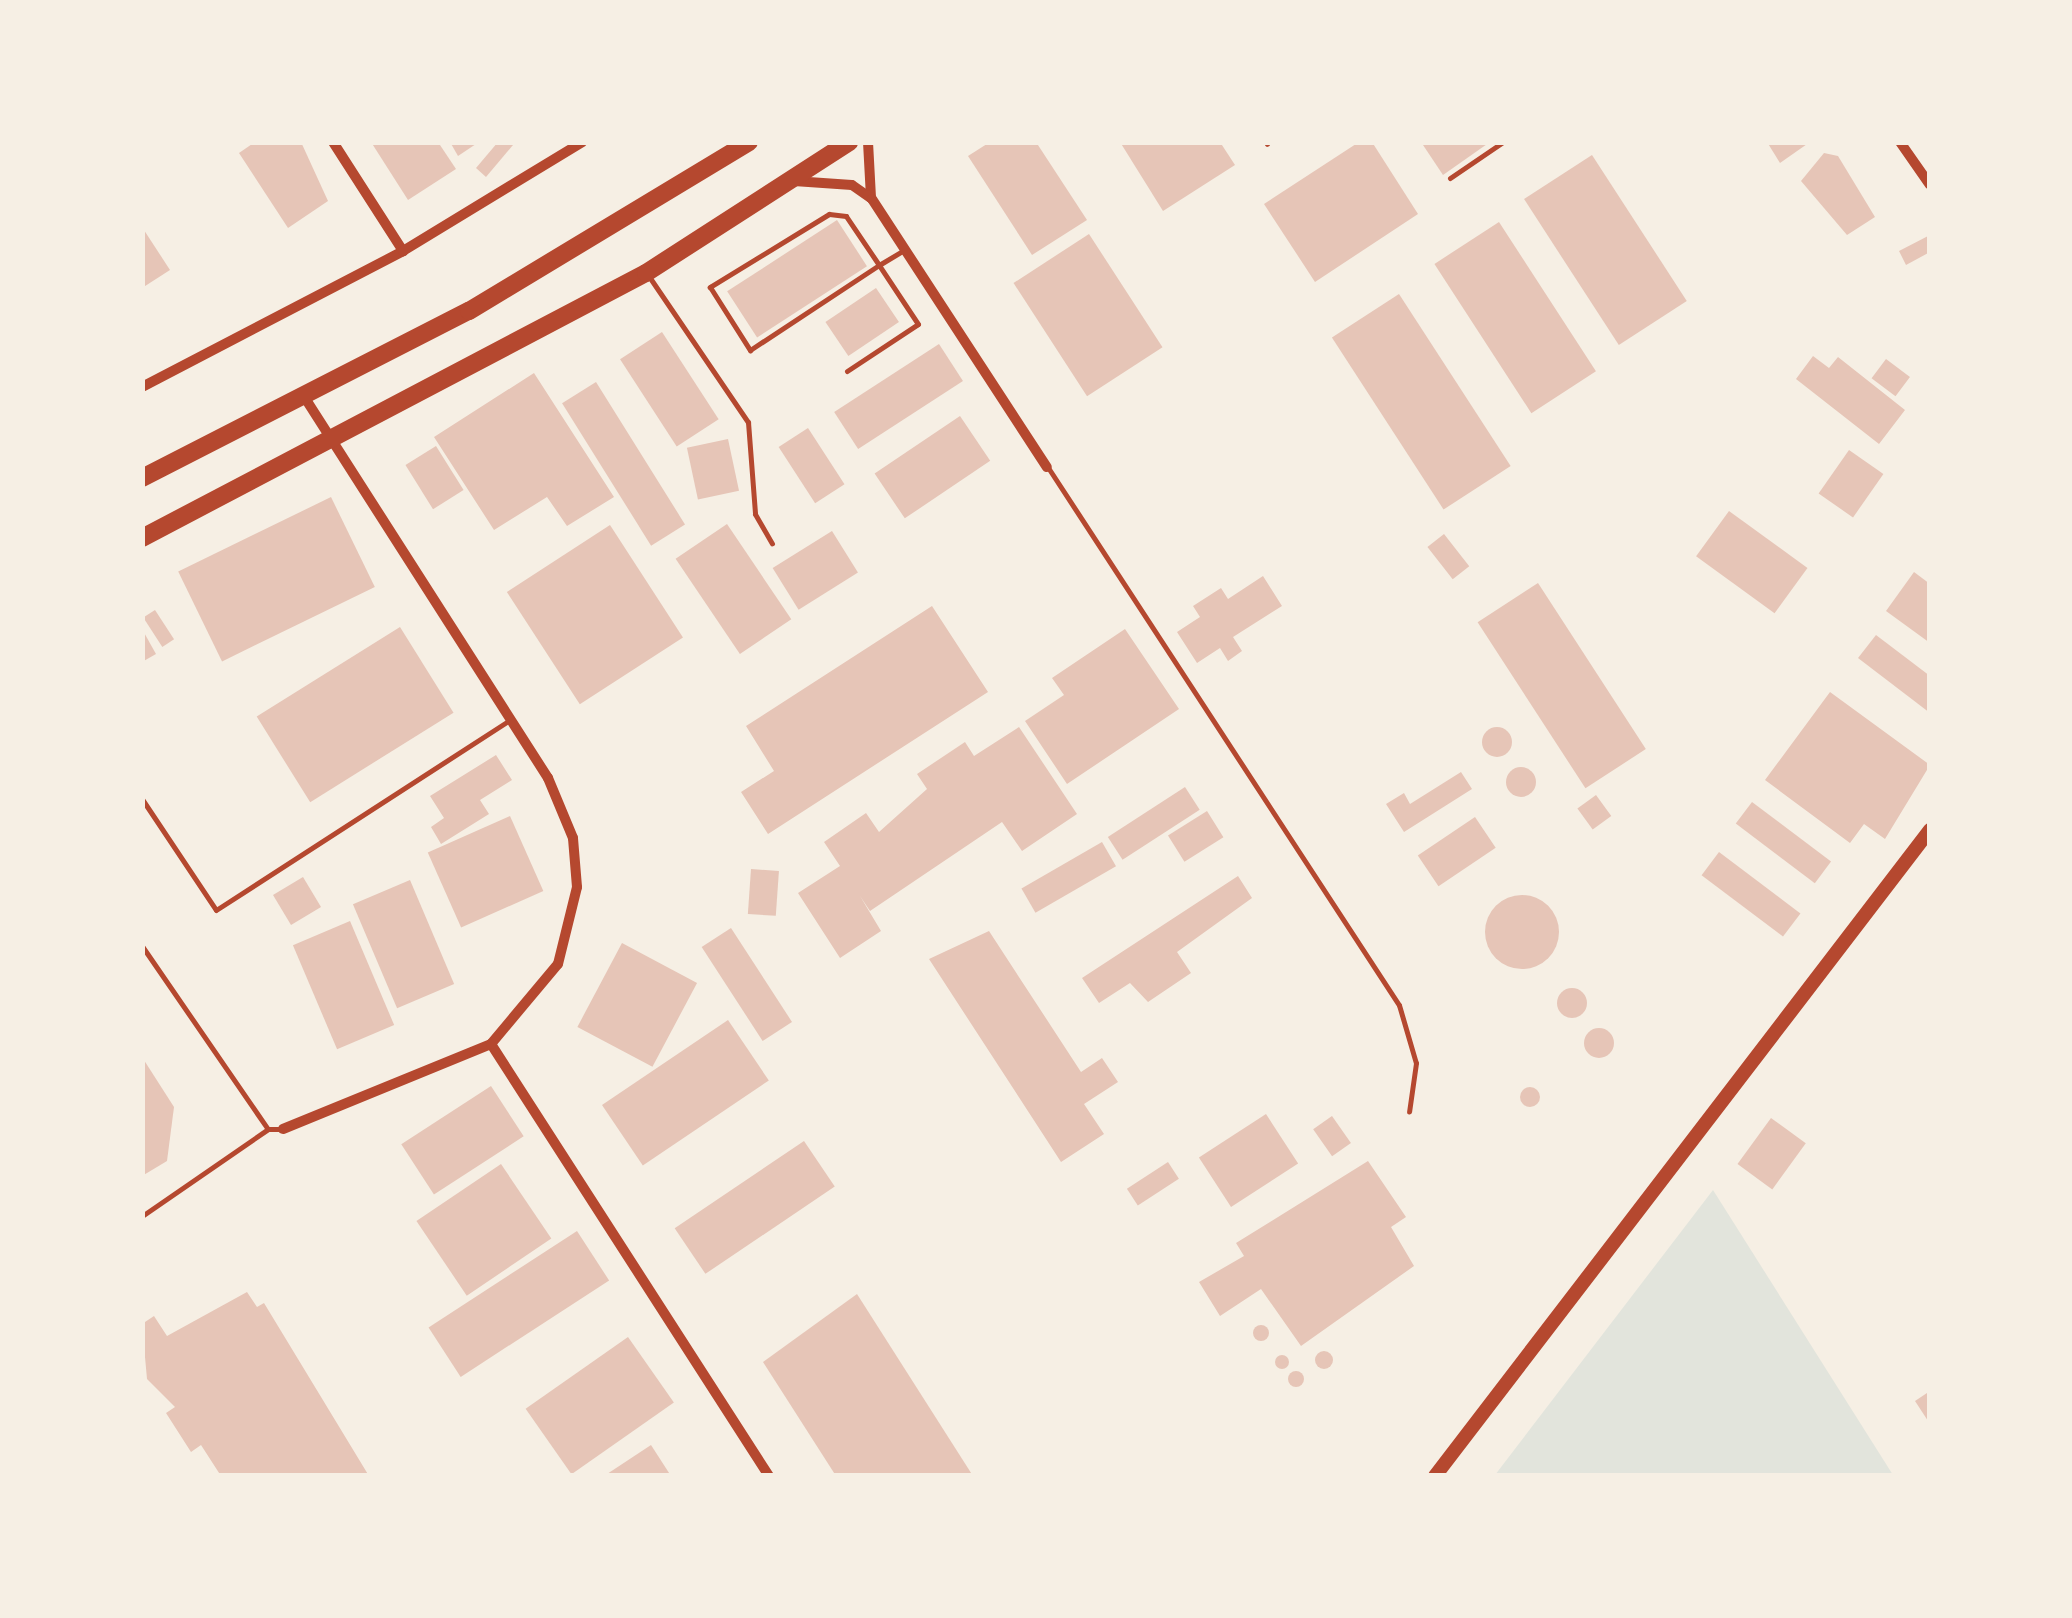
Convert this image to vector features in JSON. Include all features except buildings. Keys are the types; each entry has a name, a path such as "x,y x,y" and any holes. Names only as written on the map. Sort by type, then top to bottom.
{"highway":[{"path":"142,478 306,399 749,142"},
{"path":"142,538 335,443 646,273 849,142"}],"street":[{"path":"333,142 403,251"},
{"path":"142,387 403,251 582,142"},
{"path":"868,142 872,198"},
{"path":"1900,142 1930,185"},
{"path":"792,181 852,185 872,198 1047,466"},
{"path":"282,1129 491,1044 558,964 578,887 573,838 511,719 306,399"},
{"path":"1435,1476 1930,830"},
{"path":"491,1044 769,1476"}],"lane":[{"path":"1450,178 1503,142"},
{"path":"847,371 918,324 879,265 846,216 829,214 710,287 750,350 879,265 904,249"},
{"path":"646,273 748,422 755,514 772,543"},
{"path":"1047,466 1400,1005 1415,1052 1410,1112"},
{"path":"142,799 216,910 511,719"},
{"path":"142,946 268,1130"},
{"path":"142,1216 268,1130 282,1129"}],"shaded area":[{"path":"1713,1190 1893,1475 1495,1475"}]}
